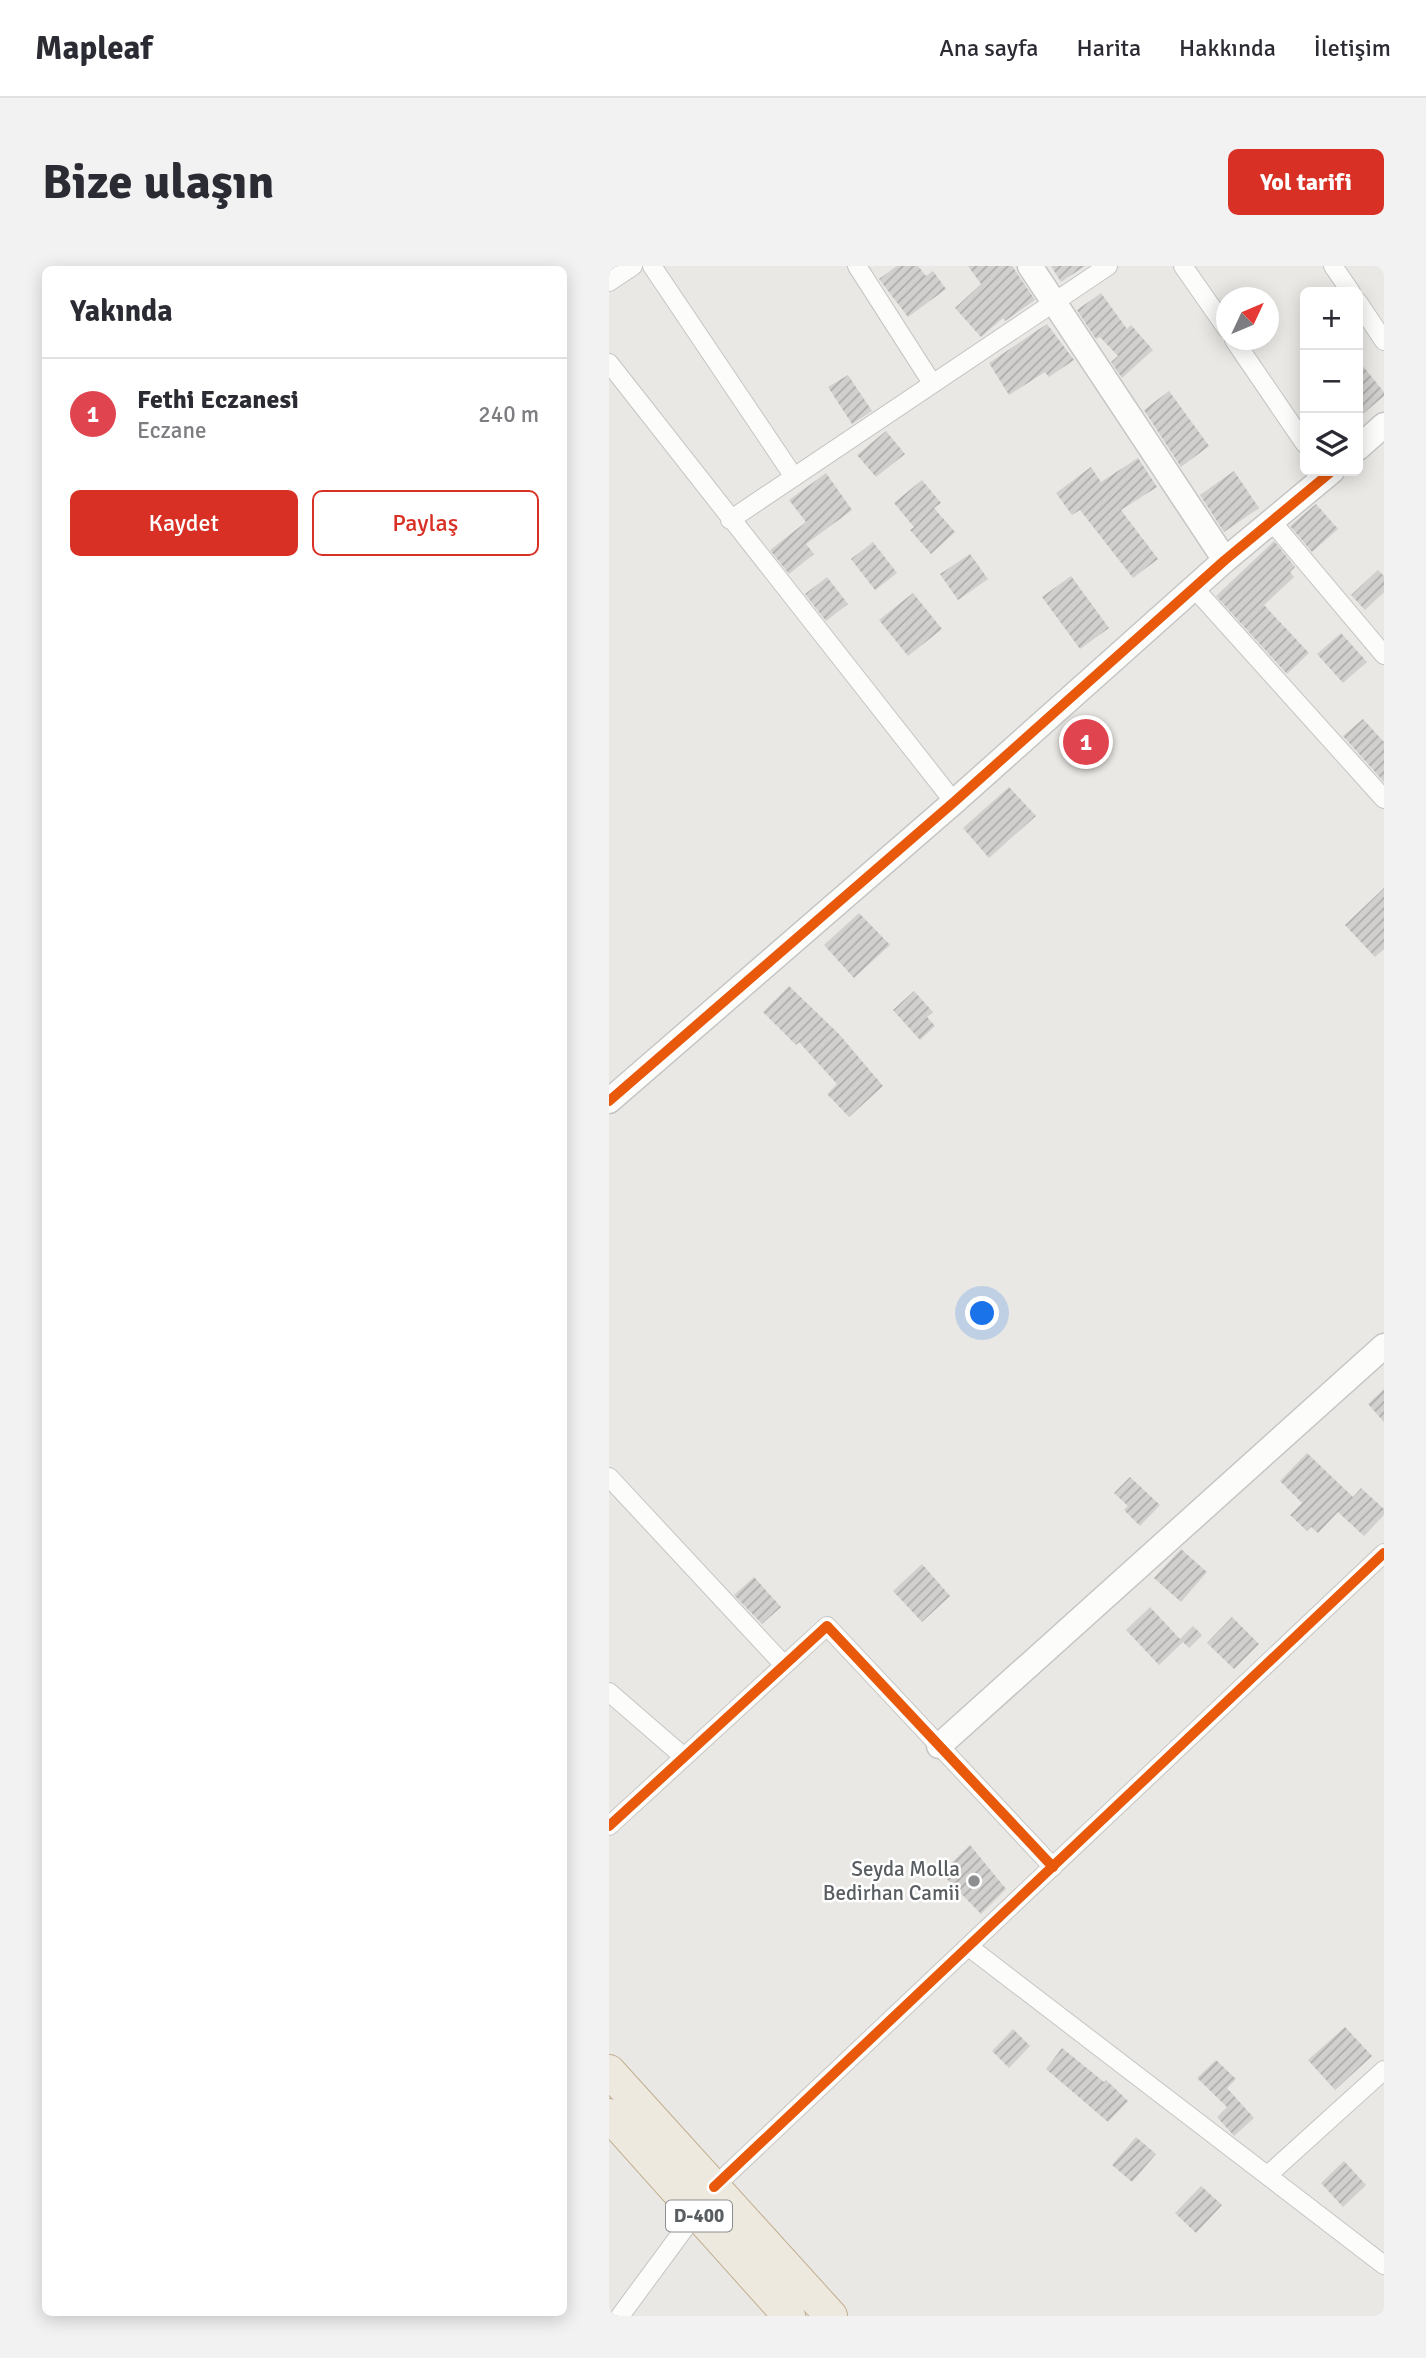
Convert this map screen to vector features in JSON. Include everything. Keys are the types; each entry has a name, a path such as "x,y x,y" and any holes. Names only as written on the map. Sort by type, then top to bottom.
{"highway":[{"name":"D-400","path":"609,2071 831,2316"},
{"name":"D-400","path":"609,2115 789,2316"}],"street":[{"path":"609,282 633,266"},
{"path":"652,266 794,477"},
{"path":"857,266 932,383"},
{"path":"1030,266 1225,560"},
{"path":"730,520 1108,266"},
{"path":"1183,266 1216,313"},
{"path":"1333,266 1348,287"},
{"path":"1363,310 1384,341"},
{"path":"1241,350 1300,437"},
{"path":"609,363 954,802"},
{"path":"1363,444 1384,425"},
{"path":"609,1101 954,802 1225,560 1273,523 1323,476"},
{"path":"1273,523 1384,655"},
{"path":"1195,589 1384,799"},
{"path":"939,1746 1384,1346"},
{"path":"609,1477 784,1665"},
{"path":"714,2187 1384,1553"},
{"path":"609,1826 827,1626 1053,1867"},
{"path":"609,1692 684,1757"},
{"path":"969,1947 1269,2174 1384,2265"},
{"path":"1269,2174 1384,2070"},
{"path":"620,2316 696,2213"}],"building":[{"path":"897,266 918,266 926,276 933,271 946,289 908,317 879,279"},
{"path":"968,266 1012,266 1035,300 1005,321 1003,318 981,337 955,308 981,284"},
{"path":"1051,266 1085,266 1061,282"},
{"path":"1101,293 1127,329 1131,325 1153,350 1122,378 1111,362 1118,356 1100,337 1096,339 1077,310"},
{"path":"1047,324 1074,360 1049,377 1045,372 1009,395 989,363"},
{"path":"1363,366 1384,392 1384,396 1363,414"},
{"path":"848,375 872,411 852,424 828,387"},
{"path":"1169,391 1209,446 1181,467 1144,410"},
{"path":"886,431 905,454 876,477 857,455"},
{"path":"1138,458 1157,487 1121,510 1158,559 1133,578 1080,510 1072,515 1056,493 1091,467 1101,482"},
{"path":"1234,471 1259,508 1224,532 1200,495"},
{"path":"826,473 852,510 806,544 814,554 789,574 770,550 806,522 789,500"},
{"path":"922,480 941,503 934,508 955,532 931,554 910,530 914,527 894,503"},
{"path":"1316,504 1338,529 1312,552 1290,526"},
{"path":"1274,541 1295,567 1290,572 1294,577 1264,605 1309,653 1287,674 1216,596"},
{"path":"873,542 897,573 875,590 851,559"},
{"path":"970,554 988,579 958,600 940,574"},
{"path":"1378,570 1384,576 1384,592 1365,610 1351,595"},
{"path":"1071,576 1109,628 1080,649 1042,597"},
{"path":"827,577 848,604 826,621 805,594"},
{"path":"913,593 942,629 908,656 879,620"},
{"path":"1341,633 1367,662 1343,683 1317,654"},
{"path":"1363,719 1384,742 1384,782 1343,736"},
{"path":"1009,787 1036,816 989,858 963,828"},
{"path":"1384,888 1384,949 1375,957 1345,925"},
{"path":"859,913 890,945 854,978 824,945"},
{"path":"789,986 839,1034 883,1086 849,1117 827,1094 837,1084 799,1042 796,1045 763,1012"},
{"path":"914,991 933,1012 927,1017 935,1026 920,1040 893,1010"},
{"path":"1384,1389 1384,1422 1368,1404"},
{"path":"1307,1453 1353,1497 1361,1488 1384,1509 1384,1515 1364,1536 1338,1512 1318,1533 1311,1527 1307,1531 1290,1515 1302,1503 1280,1481"},
{"path":"1130,1477 1160,1505 1140,1526 1124,1510 1128,1506 1114,1493"},
{"path":"1181,1549 1207,1572 1181,1602 1154,1578"},
{"path":"922,1564 950,1596 922,1622 893,1591"},
{"path":"754,1577 781,1607 762,1624 734,1595"},
{"path":"1150,1607 1180,1639 1193,1626 1202,1635 1189,1648 1183,1642 1159,1665 1126,1630"},
{"path":"1232,1617 1259,1644 1234,1669 1207,1643"},
{"name":"Seyda Molla Bedirhan Camii","path":"970,1845 1006,1889 981,1914 941,1873"},
{"path":"1345,2027 1372,2056 1335,2090 1308,2060"},
{"path":"1013,2029 1030,2046 1009,2068 992,2051"},
{"path":"1062,2048 1104,2082 1106,2080 1128,2101 1108,2122 1046,2069"},
{"path":"1216,2060 1236,2079 1227,2088 1254,2118 1234,2136 1217,2117 1227,2107 1197,2078"},
{"path":"1136,2137 1156,2154 1132,2182 1112,2165"},
{"path":"1344,2161 1366,2185 1343,2207 1321,2183"},
{"path":"1201,2186 1222,2205 1196,2233 1175,2213"}],"cycle path":[{"path":"609,1101 954,802 1225,560 1326,476"},
{"path":"714,2187 1384,1553"},
{"path":"609,1826 827,1626 1053,1867"}],"place":[{"name":"Fethi Eczanesi","path":"1086,742"},
{"name":"Seyda Molla Bedirhan Camii","path":"974,1881"}]}
